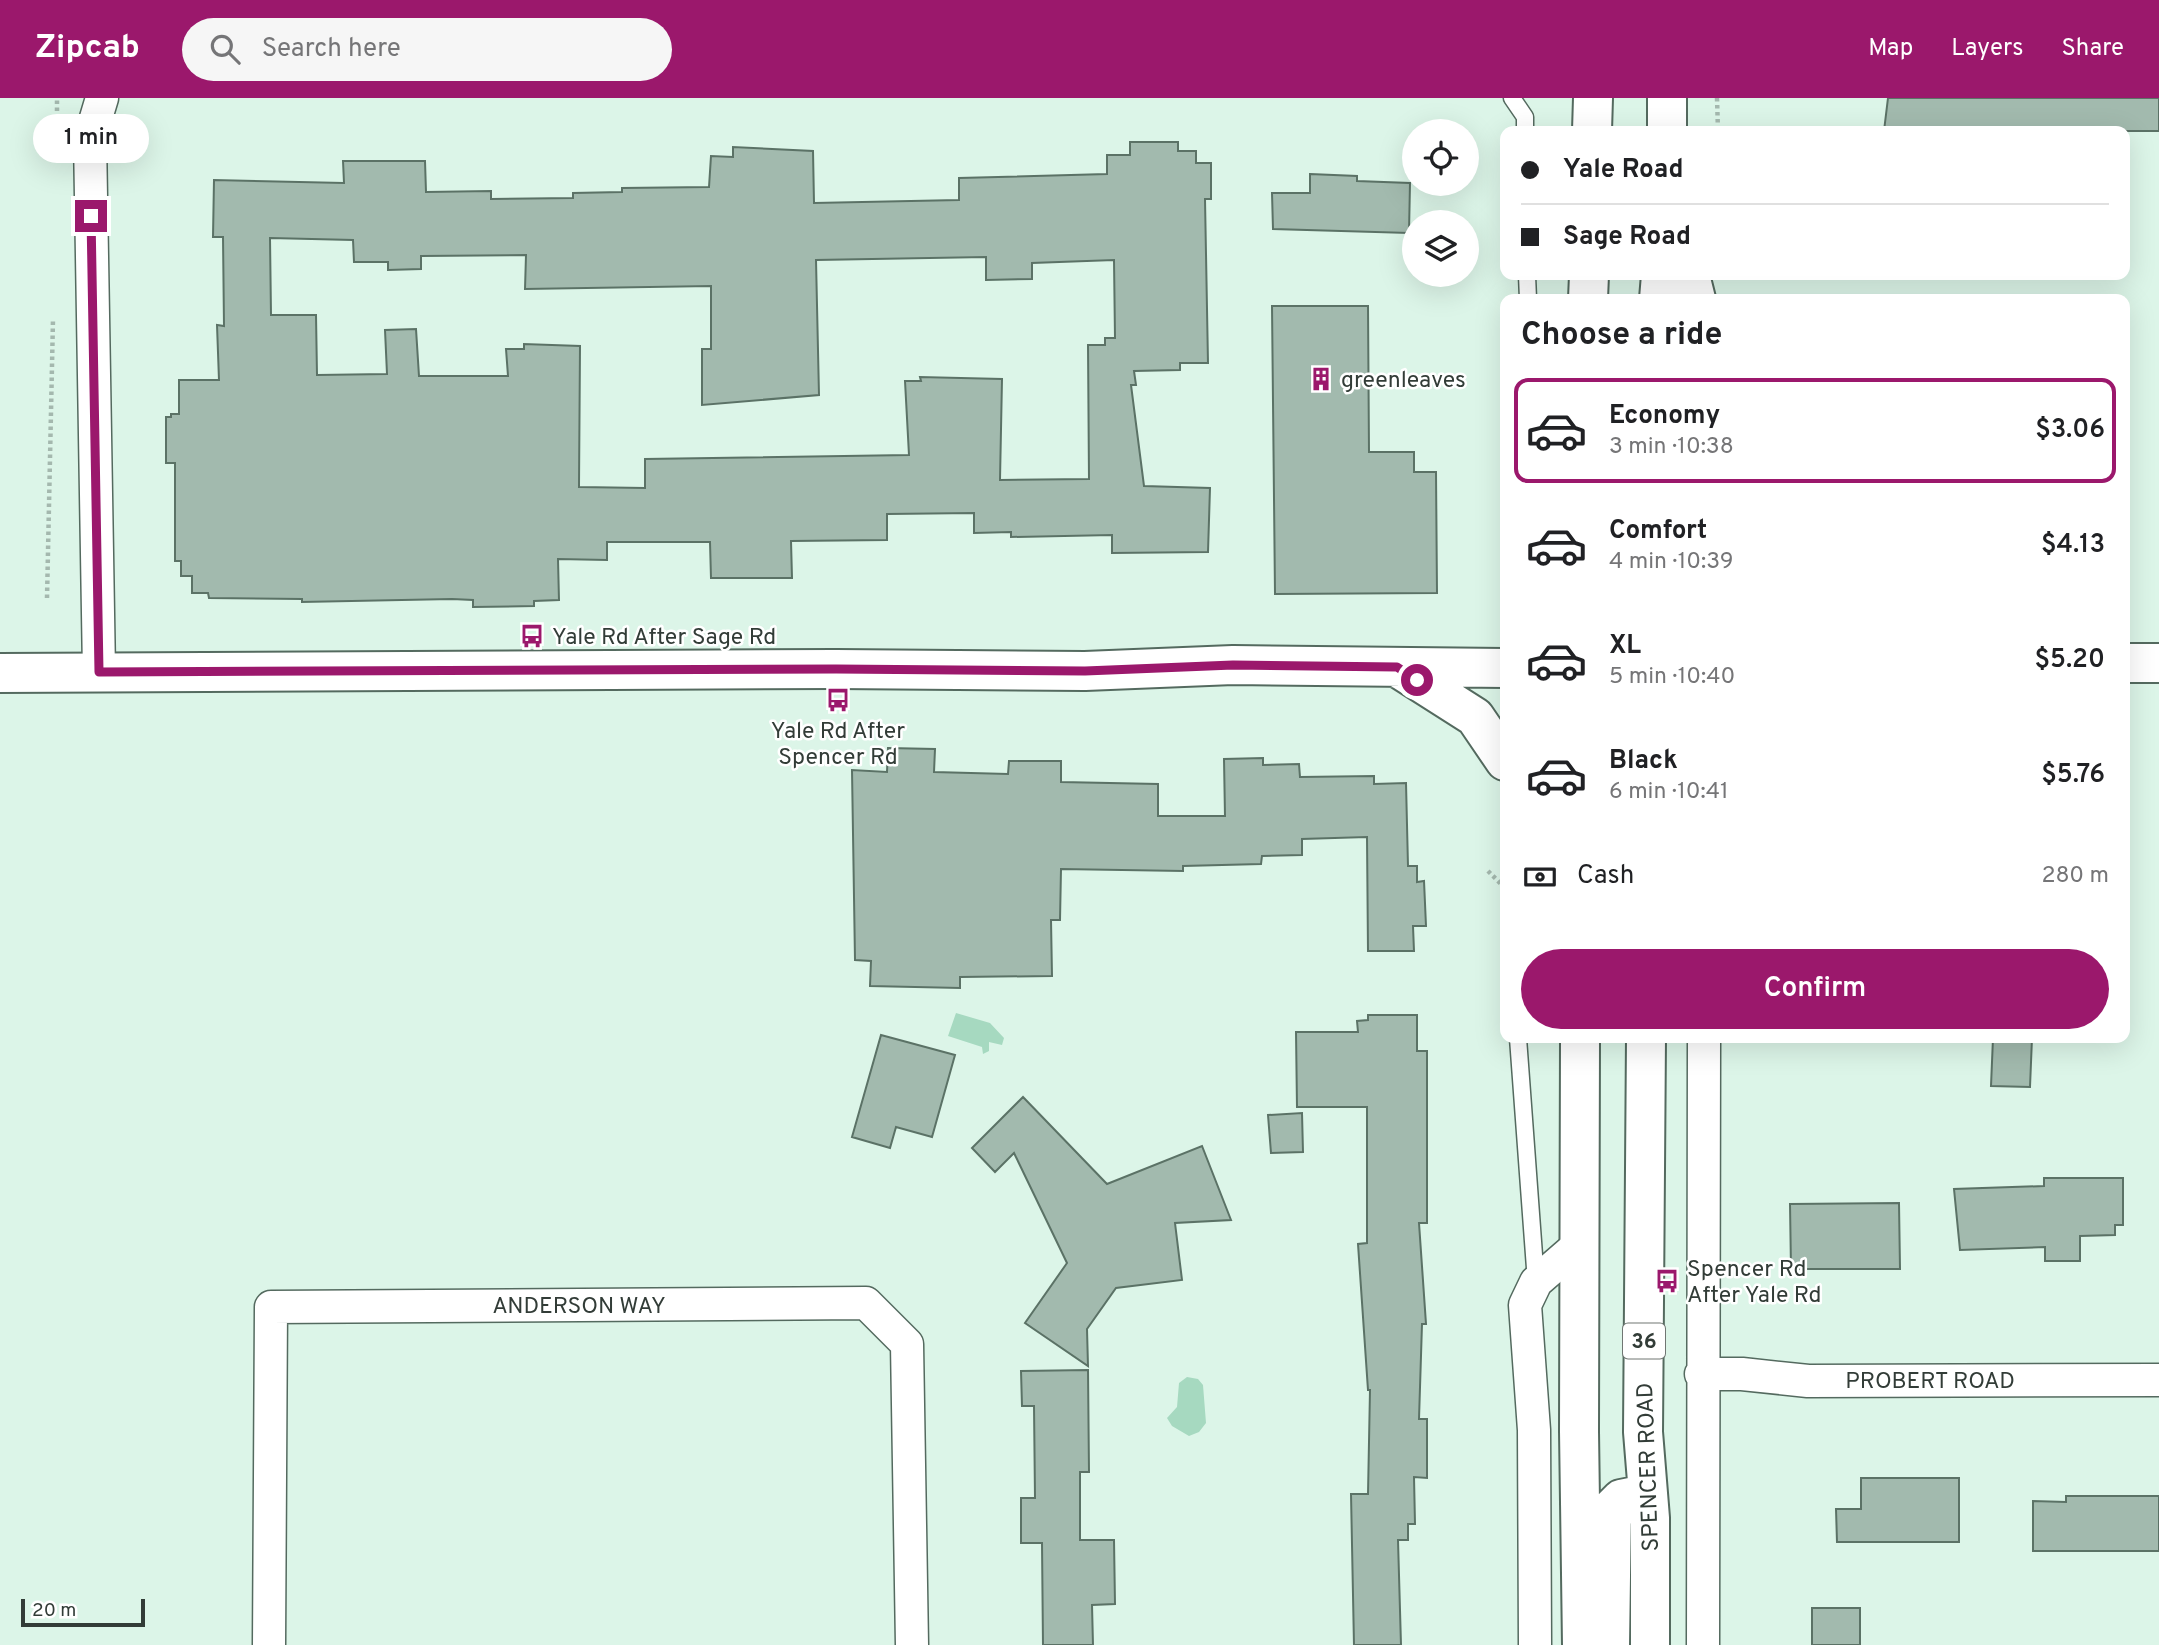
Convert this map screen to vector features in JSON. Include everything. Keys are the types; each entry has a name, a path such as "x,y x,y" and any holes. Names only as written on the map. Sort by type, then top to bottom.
{"main road":[{"path":"1592,126 1593,98"},
{"path":"1667,98 1667,126"},
{"path":"2130,663 2159,663"},
{"path":"0,673 836,669 1085,671 1233,665 1500,668"},
{"path":"1397,667 1475,717 1500,754"},
{"path":"1556,1043 1578,1132"},
{"path":"1580,1043 1581,1645"},
{"name":"SPENCER ROAD","path":"1646,1043 1643,1433 1650,1518 1650,1645"},
{"path":"1610,1645 1612,1508 1621,1499 1631,1497 1641,1504 1650,1518"}],"street":[{"path":"99,672 90,138 102,98"},
{"path":"1703,1645 1701,1374 1704,1043"},
{"path":"1535,1645 1534,1430 1525,1305 1536,1282 1581,1243"},
{"name":"ANDERSON WAY","path":"270,1645 271,1307 866,1303 907,1344 912,1645"},
{"name":"PROBERT ROAD","path":"1701,1374 1742,1374 1808,1381 2159,1380"}],"lane":[{"path":"1512,98 1525,117 1525,126"},
{"path":"1518,1043 1536,1282"}],"path":[{"path":"57,98 57,112"},
{"path":"1717,98 1718,126"},
{"path":"47,598 53,306"},
{"path":"1488,870 1500,883"}],"shaded area":[{"path":"956,1013 990,1023 1004,1038 1002,1045 989,1042 989,1051 983,1054 982,1047 948,1036"},
{"path":"1187,1377 1198,1379 1203,1385 1206,1423 1199,1432 1189,1436 1172,1426 1167,1418 1177,1407 1179,1383"}],"building":[{"path":"1888,98 2159,98 2159,131 2130,131 2130,126 1885,126"},
{"path":"1130,142 1178,142 1178,151 1196,151 1196,163 1211,163 1211,199 1205,199 1208,363 1180,363 1180,370 1134,371 1136,385 1131,385 1144,486 1210,488 1208,552 1112,553 1112,535 1011,537 1011,532 974,533 974,513 887,514 887,540 791,541 792,578 711,578 710,542 607,542 607,560 558,559 559,600 534,601 534,606 473,607 473,600 452,599 302,602 302,599 209,598 208,593 192,593 192,576 181,576 181,561 175,561 175,463 166,463 166,417 179,414 179,380 219,380 217,325 224,326 223,237 213,237 214,180 344,183 343,161 425,161 426,192 491,191 491,199 573,198 573,193 622,192 622,188 709,187 711,156 733,157 733,147 813,151 814,203 959,200 959,178 1107,174 1107,155 1130,155","holes":["270,238 353,240 354,262 388,262 388,270 421,269 421,256 526,255 525,289 711,286 711,349 702,349 702,405 819,395 816,260 986,257 986,280 1032,279 1032,263 1114,260 1115,338 1105,338 1105,345 1088,345 1089,479 1000,480 1002,379 920,377 921,381 905,381 909,455 645,459 645,488 579,487 580,346 524,344 524,349 506,349 508,376 419,376 416,329 385,330 387,374 317,375 316,315 271,315"]},
{"path":"1310,174 1357,176 1357,181 1402,183 1402,196 1410,196 1409,210 1402,210 1402,233 1273,229 1272,193 1310,193"},
{"name":"greenleaves","path":"1272,306 1368,306 1369,452 1414,452 1414,472 1436,472 1437,593 1275,594"},
{"path":"888,748 935,749 934,772 1008,774 1009,761 1061,761 1061,782 1158,784 1158,816 1225,816 1224,759 1263,758 1263,765 1299,764 1300,777 1374,776 1374,784 1406,783 1408,866 1417,866 1417,882 1424,881 1426,926 1413,926 1414,951 1368,951 1367,837 1302,839 1302,855 1262,856 1261,864 1183,866 1183,871 1061,869 1060,920 1051,920 1052,976 960,977 960,988 870,986 871,961 855,960 852,770 887,772"},
{"path":"1368,1015 1417,1015 1417,1051 1427,1051 1427,1223 1419,1223 1426,1324 1422,1324 1419,1419 1427,1419 1427,1478 1414,1477 1415,1524 1408,1524 1408,1540 1398,1540 1401,1645 1354,1645 1351,1494 1368,1494 1370,1390 1358,1244 1367,1243 1367,1107 1297,1107 1296,1032 1358,1032 1357,1021 1368,1020"},
{"path":"881,1035 955,1055 932,1137 896,1127 890,1148 852,1137"},
{"path":"1993,1043 2032,1043 2030,1087 1991,1086"},
{"path":"1023,1097 1107,1184 1202,1146 1231,1220 1175,1223 1182,1280 1116,1288 1087,1329 1088,1366 1025,1323 1067,1263 1014,1153 995,1172 972,1148"},
{"path":"1302,1113 1303,1152 1271,1153 1268,1115"},
{"path":"2044,1178 2123,1178 2123,1225 2115,1225 2115,1235 2080,1236 2080,1261 2045,1261 2045,1247 1960,1250 1954,1189 2044,1186"},
{"path":"1899,1203 1900,1269 1791,1269 1790,1204"},
{"path":"1088,1370 1089,1472 1080,1472 1080,1540 1114,1540 1115,1604 1092,1605 1093,1645 1043,1645 1042,1543 1021,1543 1021,1498 1035,1498 1034,1406 1022,1406 1021,1371"},
{"path":"1861,1478 1959,1478 1959,1542 1837,1542 1836,1509 1861,1509"},
{"path":"2066,1496 2159,1496 2159,1551 2033,1551 2033,1501 2066,1502"},
{"path":"1812,1608 1860,1608 1860,1645 1812,1645"}],"place":[{"name":"greenleaves","path":"1321,379"},
{"name":"Yale Rd After Sage Rd","path":"532,636"},
{"name":"Yale Rd After Spencer Rd","path":"838,700"},
{"name":"Spencer Rd After Yale Rd","path":"1667,1281"}],"route":[{"path":"91,216 99,672 836,669 1085,671 1233,665 1397,667 1417,680"}]}
